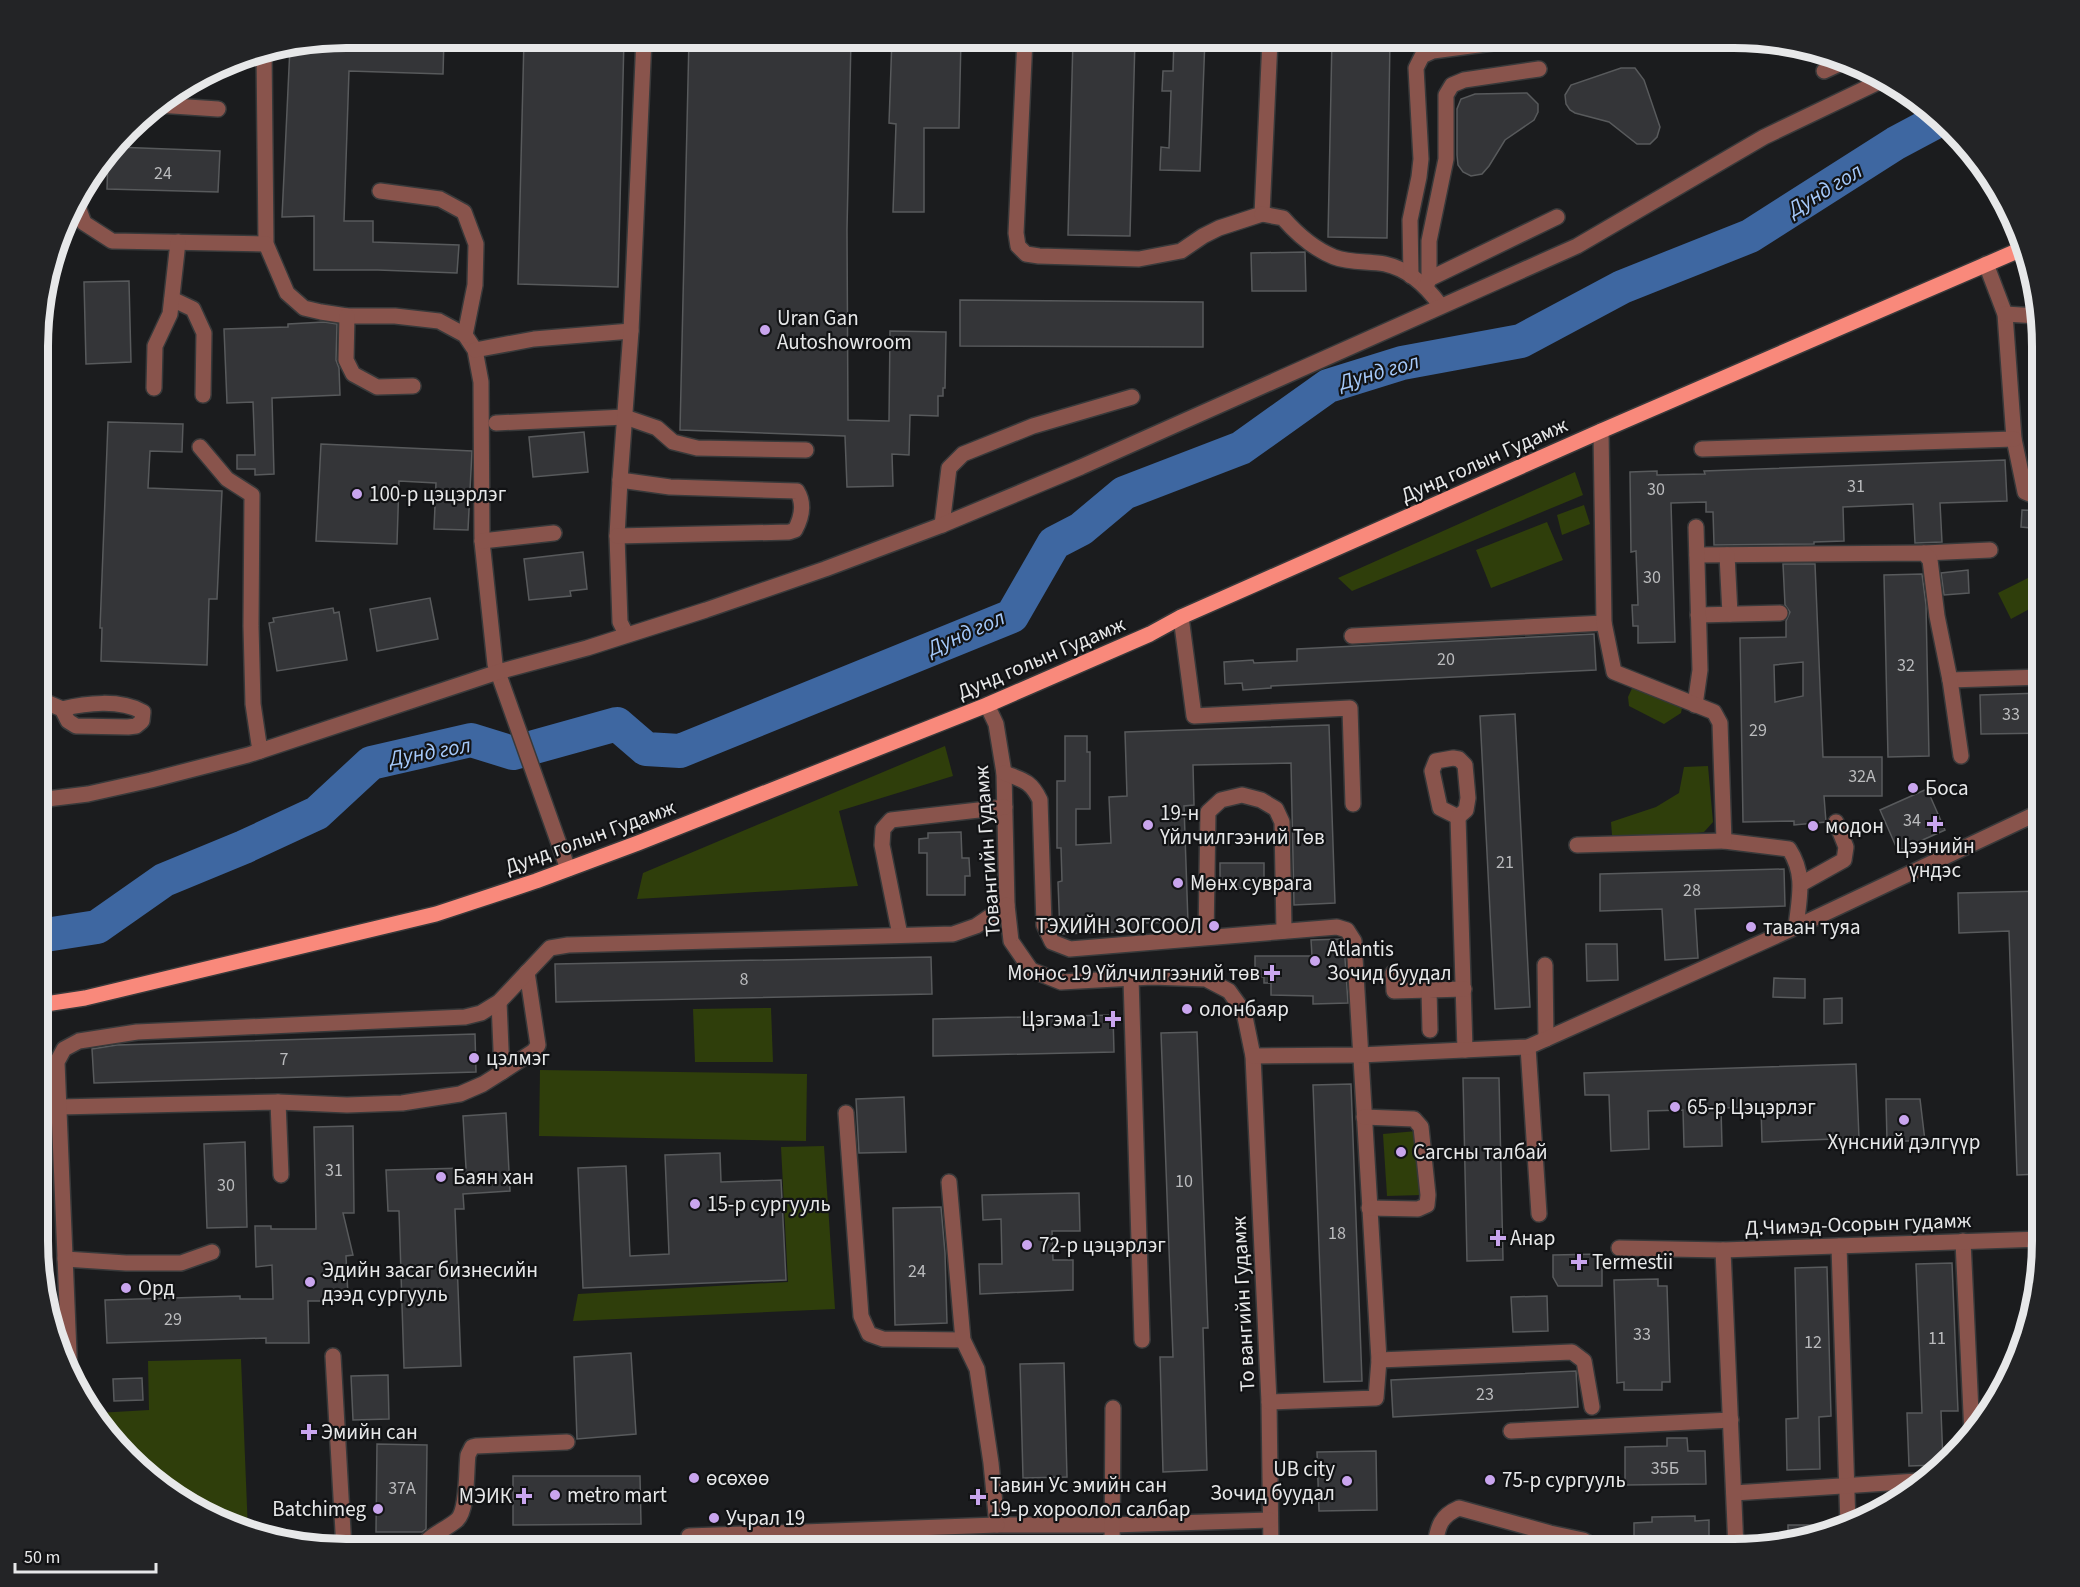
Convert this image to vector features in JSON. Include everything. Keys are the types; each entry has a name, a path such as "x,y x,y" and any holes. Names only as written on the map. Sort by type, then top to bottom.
{"main road":[{"name":"Дунд голын Гудамж","path":"48,1004 85,998 436,914 537,881 649,839 987,705 1601,430 2016,251"}],"street":[{"path":"626,634 620,622 617,536 631,331 644,48"},
{"path":"1025,48 1016,233 1018,246 1026,254 1139,259 1181,251 1219,228 1262,214 1283,218 1309,243 1335,257 1387,264 1427,283"},
{"path":"1262,214 1270,48"},
{"path":"1411,276 1410,220 1421,159 1416,68 1422,57 1433,51 1456,48"},
{"path":"264,60 266,244 287,294 304,308 347,316 395,316 439,321 465,335 475,350 481,382 482,541 498,672 568,869"},
{"path":"1824,71 1835,66"},
{"path":"1440,305 1427,283 1429,241 1446,159 1446,95 1452,85 1464,80 1539,69"},
{"path":"48,799 88,794 151,780 260,751 498,672 587,648 706,610 942,525 1081,467 1576,246 1764,137 1875,84"},
{"path":"171,106 218,109"},
{"path":"380,191 440,199 464,212 476,244 475,285 465,335"},
{"path":"80,212 84,223 112,242 266,244"},
{"path":"1427,283 1557,217"},
{"path":"154,388 155,346 170,314 178,242"},
{"path":"1986,264 1999,292 2005,314 2014,439 2025,492 2032,495"},
{"path":"172,299 193,309 204,333 202,395"},
{"path":"2005,314 2030,315"},
{"path":"347,316 346,360 352,374 376,387 413,386"},
{"path":"475,350 534,339 631,331"},
{"path":"942,525 949,468 963,454 1033,426 1132,397"},
{"path":"496,423 625,417 657,428 673,442 697,448 806,450"},
{"path":"1601,430 1604,623 1614,672 1714,712 1720,723 1724,841"},
{"path":"1702,449 2014,439"},
{"path":"200,447 227,479 252,495 253,704 260,751"},
{"path":"617,536 789,532 795,530 800,521 802,507 801,497 796,491 670,487 620,480"},
{"path":"1695,705 1700,670 1696,527"},
{"path":"482,541 554,533"},
{"path":"1697,555 1924,553 1989,550"},
{"path":"1924,553 1930,560 1937,616 1950,680 1961,756"},
{"path":"1726,555 1730,614"},
{"path":"1698,615 1780,613"},
{"path":"1181,617 1194,716 1350,708 1353,804"},
{"path":"1352,636 1604,623"},
{"path":"1950,680 2032,677"},
{"path":"48,703 62,710"},
{"name":"Товангийн Гудамж","path":"987,705 996,724 1004,773 1007,905 1011,941 1031,970 1061,982 1152,977 1206,979 1229,992 1244,1012 1253,1056"},
{"path":"1004,773 1022,779 1033,787 1040,800 1044,925 1052,942 1070,949 1337,927 1347,930 1354,941 1379,1360 1377,1398 1269,1402"},
{"path":"1206,937 1208,812 1221,800 1242,795 1261,800 1276,809 1282,822 1284,931"},
{"path":"900,935 882,845 883,829 891,820 1005,807"},
{"path":"1253,1056 1360,1055 1528,1047 1796,927 2032,816"},
{"path":"1458,817 1465,1050"},
{"path":"1801,884 1844,860 1846,847 1836,822"},
{"path":"1577,845 1724,841 1789,849 1798,863 1801,884 1796,927"},
{"path":"68,1347 57,1062 64,1048 79,1041 137,1032 465,1017 481,1013 499,1002 550,948 568,945 953,934 976,926 1007,905"},
{"path":"1545,965 1546,1039"},
{"path":"59,1107 278,1102 347,1105 402,1103 460,1094 483,1084 534,1051 538,1045 527,972"},
{"path":"1393,973 1394,991 1464,989"},
{"path":"1131,978 1142,1340"},
{"path":"1429,990 1430,1030"},
{"path":"499,1002 502,1072"},
{"path":"1528,1047 1539,1214"},
{"name":"То вангийн Гудамж","path":"1253,1056 1269,1402 1271,1539"},
{"path":"278,1102 280,1175"},
{"path":"846,1113 861,1316 869,1334 883,1339 963,1340"},
{"path":"1364,1117 1414,1119 1421,1127 1428,1195 1427,1204 1418,1209 1369,1208"},
{"path":"949,1182 963,1340 977,1369 991,1463 997,1525"},
{"name":"Д.Чимэд-Осорын гудамж","path":"1736,1539 1723,1250 2032,1239"},
{"path":"1964,1241 1971,1420"},
{"path":"1839,1246 1848,1516"},
{"path":"1619,1248 1723,1250"},
{"path":"65,1259 126,1263 181,1263 212,1252"},
{"path":"1379,1360 1572,1352 1584,1361 1592,1407"},
{"path":"333,1356 343,1539"},
{"path":"1112,1539 1113,1408"},
{"path":"1511,1431 1731,1420"},
{"path":"427,1539 457,1520 463,1511 468,1455 472,1448 567,1442"},
{"path":"1734,1494 1909,1482"},
{"path":"1436,1539 1439,1524 1447,1513 1459,1508 1550,1533 1583,1539"},
{"path":"689,1536 997,1525 1112,1525 1270,1520"}],"green space":[{"path":"1575,472 1583,495 1352,591 1338,578"},
{"path":"1584,505 1590,524 1562,535 1557,515"},
{"path":"1547,522 1563,560 1491,588 1476,550"},
{"path":"2032,576 2032,607 2011,619 1998,593"},
{"path":"1635,682 1683,703 1681,713 1664,724 1629,706 1628,697"},
{"path":"945,746 953,776 839,811 858,886 637,899 643,873"},
{"path":"1708,766 1713,822 1704,832 1616,840 1612,835 1611,822 1656,807 1679,793 1684,767"},
{"path":"771,1008 773,1062 695,1062 693,1009"},
{"path":"540,1070 807,1074 806,1141 539,1136"},
{"name":"Сагсны талбай","path":"1417,1131 1422,1195 1387,1196 1383,1134"},
{"path":"824,1146 835,1309 573,1321 578,1294 788,1282 781,1147"},
{"path":"241,1359 248,1522 197,1499 165,1477 135,1452 103,1413 149,1410 148,1361"}],"building":[{"path":"346,48 444,48 443,74 349,71 344,221 373,221 373,242 459,245 457,273 314,270 314,216 282,217 290,54"},
{"path":"524,48 624,48 618,287 518,284"},
{"name":"Uran Gan Autoshowroom","path":"689,48 851,48 847,230 848,420 889,421 890,331 946,332 945,388 943,388 943,396 938,396 938,416 910,415 909,455 892,454 893,486 847,487 845,436 680,430"},
{"path":"892,48 961,48 959,128 924,128 924,212 893,212 896,124 889,123"},
{"path":"1073,48 1135,48 1130,236 1068,235"},
{"path":"1174,48 1205,48 1200,171 1160,170 1161,147 1169,148 1171,91 1162,91 1163,71 1173,71"},
{"path":"1332,48 1390,48 1387,238 1328,237"},
{"path":"1621,68 1635,68 1644,80 1660,127 1657,137 1650,144 1637,144 1609,122 1575,113 1566,104 1565,95 1571,85"},
{"path":"1527,93 1538,104 1538,112 1534,120 1505,140 1482,174 1471,176 1463,172 1458,165 1457,155 1457,109 1461,99 1475,94"},
{"path":"124,147 220,151 218,192 107,189 108,168"},
{"path":"1305,252 1306,291 1252,291 1251,253"},
{"path":"129,281 131,362 86,364 84,282"},
{"path":"960,300 1203,302 1203,347 960,346"},
{"path":"324,322 337,324 336,360 339,368 340,395 272,398 274,474 255,475 255,469 237,469 237,455 255,455 253,402 227,403 224,329 288,327 288,324"},
{"path":"108,422 183,424 182,452 150,451 148,488 222,491 217,599 209,599 207,665 101,661 102,628 100,628"},
{"path":"584,432 588,472 533,477 529,437"},
{"name":"100-р цэцэрлэг","path":"321,444 472,451 468,530 434,529 436,483 399,481 397,544 316,541"},
{"path":"2005,460 2007,501 1940,503 1942,542 1915,543 1913,504 1843,507 1844,541 1814,542 1814,544 1714,545 1713,512 1706,512 1706,502 1671,503 1675,642 1638,643 1638,626 1633,626 1632,605 1638,605 1636,551 1631,552 1630,472 1657,471 1657,475 1705,474 1704,471"},
{"path":"2022,510 2032,510 2032,528 2021,527"},
{"path":"583,552 587,589 570,591 571,596 529,600 524,559"},
{"path":"1783,564 1815,564 1823,757 1882,757 1882,796 1824,796 1826,822 1794,825 1794,821 1743,822 1740,638 1786,637 1786,621 1790,612 1785,605","holes":["1803,662 1803,696 1775,702 1774,665"]},
{"path":"1968,570 1969,593 1944,595 1941,573"},
{"path":"1922,574 1926,605 1929,756 1888,757 1884,575"},
{"path":"430,598 438,639 377,651 370,609"},
{"path":"333,608 334,613 339,612 347,660 277,671 269,623 274,622 273,618"},
{"path":"1594,634 1596,670 1271,686 1271,688 1243,690 1242,683 1225,684 1224,662 1297,661 1297,649"},
{"path":"2032,693 2032,733 1981,734 1980,695"},
{"path":"1515,714 1530,1007 1495,1009 1480,716"},
{"name":"19-н Үйлчилгээний Төв","path":"1329,725 1335,903 1294,905 1291,763 1193,765 1194,805 1184,806 1188,922 1145,923 1145,931 1060,934 1058,882 1062,881 1061,848 1057,848 1057,781 1065,781 1065,736 1087,736 1087,752 1090,752 1090,809 1076,809 1076,845 1111,843 1109,797 1127,796 1125,732"},
{"path":"1927,789 1945,830 1898,851 1880,810"},
{"path":"961,832 962,858 969,858 970,876 965,876 965,895 927,895 927,853 919,853 919,839 928,838 928,833"},
{"path":"1220,863 1264,863 1264,888 1220,888"},
{"path":"1784,869 1785,906 1695,909 1698,958 1665,960 1662,909 1600,911 1600,874"},
{"path":"2032,891 2032,1174 2017,1175 2009,931 1959,933 1958,893"},
{"path":"1341,939 1344,944 1348,1003 1313,1004 1313,996 1271,995 1271,983 1264,983 1264,977 1255,977 1255,956 1312,956 1311,940"},
{"path":"1586,944 1617,944 1618,980 1587,981"},
{"path":"931,957 932,994 556,1002 555,964"},
{"path":"1774,978 1805,979 1805,998 1773,997"},
{"path":"1842,998 1842,1023 1824,1024 1824,999"},
{"path":"1113,1015 1114,1052 933,1056 933,1019"},
{"path":"1197,1032 1208,1328 1203,1328 1207,1470 1163,1472 1160,1357 1173,1357 1161,1033"},
{"path":"475,1034 476,1072 94,1083 92,1049 117,1045"},
{"name":"65-р Цэцэрлэг","path":"1856,1064 1859,1138 1762,1142 1761,1107 1721,1108 1722,1146 1684,1147 1683,1110 1648,1111 1649,1149 1611,1151 1609,1095 1585,1095 1584,1073"},
{"path":"1463,1078 1499,1078 1503,1260 1467,1261"},
{"path":"1351,1084 1362,1381 1324,1382 1313,1085"},
{"path":"904,1097 906,1152 859,1153 856,1099"},
{"name":"Хүнсний дэлгүүр","path":"1886,1099 1920,1099 1925,1141 1887,1141"},
{"path":"506,1113 510,1191 463,1194 464,1209 455,1209 461,1366 404,1368 399,1211 388,1211 386,1170 466,1168 463,1116"},
{"path":"353,1126 354,1213 343,1213 353,1255 346,1256 348,1296 325,1297 325,1301 308,1301 309,1343 266,1343 266,1338 107,1343 105,1300 240,1296 240,1299 273,1299 272,1265 256,1267 255,1226 271,1226 271,1229 316,1229 314,1127"},
{"path":"245,1142 247,1227 207,1228 204,1144"},
{"name":"15-р сургууль","path":"720,1153 721,1182 781,1180 786,1280 583,1288 578,1168 626,1166 630,1256 669,1254 665,1155"},
{"name":"72-р цэцэрлэг","path":"1079,1193 1080,1231 1052,1231 1053,1260 1073,1260 1073,1290 980,1294 979,1264 1002,1264 1001,1219 983,1220 982,1195"},
{"path":"941,1207 947,1323 895,1325 893,1208"},
{"path":"1602,1254 1602,1286 1558,1286 1553,1277 1553,1255"},
{"path":"1952,1263 1958,1411 1941,1411 1943,1454 1930,1465 1909,1466 1907,1413 1922,1413 1916,1264"},
{"path":"1827,1267 1831,1416 1819,1417 1820,1469 1787,1470 1786,1419 1798,1418 1795,1268"},
{"path":"1658,1279 1658,1286 1667,1286 1670,1382 1662,1382 1662,1390 1624,1390 1624,1382 1617,1383 1614,1280"},
{"path":"1547,1296 1548,1331 1513,1332 1511,1297"},
{"path":"631,1353 636,1434 577,1439 574,1357"},
{"path":"1064,1363 1067,1477 1023,1478 1020,1364"},
{"path":"1576,1371 1578,1407 1393,1417 1391,1380"},
{"path":"388,1375 389,1419 353,1420 351,1376"},
{"path":"142,1378 143,1400 114,1401 113,1379"},
{"path":"1667,1438 1687,1438 1688,1451 1705,1451 1706,1484 1625,1485 1625,1447 1667,1446"},
{"path":"377,1444 427,1445 426,1529 422,1532 376,1532"},
{"name":"UB city Зочид буудал","path":"1376,1451 1377,1510 1319,1511 1317,1452"},
{"path":"513,1476 640,1476 641,1524 513,1525"},
{"path":"1695,1516 1695,1521 1709,1520 1709,1539 1634,1539 1634,1523 1652,1522 1652,1517"},
{"path":"1788,1525 1824,1525 1811,1529 1788,1534"}],"waterway":[{"name":"Дунд гол","path":"48,935 97,927 164,880 244,847 317,813 371,763 471,740 513,753 617,724 646,749 680,751 1012,616 1054,543 1081,529 1124,493 1241,448 1328,386 1402,363 1521,341 1622,287 1750,236 1896,143 1932,124"}],"place":[{"name":"Uran Gan Autoshowroom","path":"765,330"},
{"name":"100-р цэцэрлэг","path":"357,494"},
{"name":"Боса","path":"1913,788"},
{"name":"Цээнийн үндэс","path":"1935,824"},
{"name":"19-н Үйлчилгээний Төв","path":"1148,825"},
{"name":"модон","path":"1813,826"},
{"name":"Мөнх суврага","path":"1178,883"},
{"name":"ТЭХИЙН ЗОГСООЛ","path":"1214,926"},
{"name":"таван туяа","path":"1751,927"},
{"name":"Atlantis Зочид буудал","path":"1315,961"},
{"name":"Монос 19 Үйлчилгээний төв","path":"1272,973"},
{"name":"олонбаяр","path":"1187,1009"},
{"name":"Цэгэма 1","path":"1113,1019"},
{"name":"цэлмэг","path":"474,1058"},
{"name":"65-р Цэцэрлэг","path":"1675,1107"},
{"name":"Хүнсний дэлгүүр","path":"1904,1120"},
{"name":"Сагсны талбай","path":"1401,1152"},
{"name":"Баян хан","path":"441,1177"},
{"name":"15-р сургууль","path":"695,1204"},
{"name":"Анар","path":"1498,1238"},
{"name":"72-р цэцэрлэг","path":"1027,1245"},
{"name":"Termestii","path":"1579,1262"},
{"name":"Эдийн засаг бизнесийн дээд сургууль","path":"310,1282"},
{"name":"Орд","path":"126,1288"},
{"name":"Эмийн сан","path":"309,1432"},
{"name":"өсөхөө","path":"694,1478"},
{"name":"75-р сургууль","path":"1490,1480"},
{"name":"UB city Зочид буудал","path":"1347,1481"},
{"name":"metro mart","path":"555,1495"},
{"name":"МЭИК","path":"524,1496"},
{"name":"Тавин Ус эмийн сан 19-р хороолол салбар","path":"978,1497"},
{"name":"Batchimeg","path":"378,1509"},
{"name":"Учрал 19","path":"714,1518"}]}
